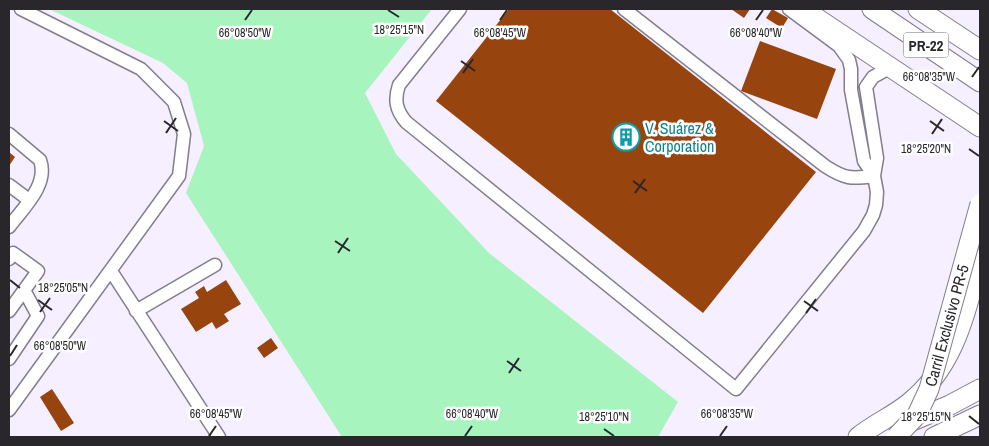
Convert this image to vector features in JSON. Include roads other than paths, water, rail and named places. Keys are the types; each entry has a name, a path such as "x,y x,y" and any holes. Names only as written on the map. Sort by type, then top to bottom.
{"highway":[{"path":"803,9 980,127"},
{"name":"PR-22","path":"872,9 980,81"},
{"path":"893,9 954,50 968,63 980,81"},
{"name":"PR-22","path":"918,9 978,48"},
{"path":"934,9 978,48"},
{"name":"Carril Exclusivo PR-5","path":"896,437 917,414 930,389 980,204"},
{"path":"858,437 908,405 939,372 959,332 980,259"},
{"path":"875,437 950,404 978,388"},
{"path":"934,437 980,414"}],"lane":[{"path":"9,410 179,176 184,134 174,102 141,69 21,9"},
{"path":"460,9 399,85 396,95 398,112 406,122 736,389 864,231 876,205 877,192 874,176 877,158 866,87 873,78 891,68"},
{"path":"624,9 825,166 845,178 874,176"},
{"path":"789,9 839,46 849,60 851,90 864,161 874,176"},
{"path":"9,134 35,154 42,166 42,176 38,186 9,227"},
{"path":"9,186 29,200"},
{"path":"9,311 38,271 10,254"},
{"path":"136,310 215,266"},
{"path":"111,271 219,437"},
{"path":"9,359 13,343 38,316 24,290"}],"place":[{"name":"V. Suárez & Corporation","path":"626,137"}]}
